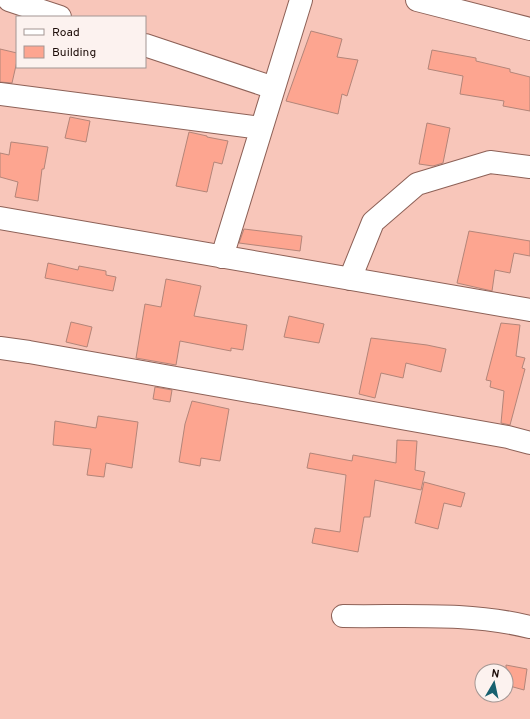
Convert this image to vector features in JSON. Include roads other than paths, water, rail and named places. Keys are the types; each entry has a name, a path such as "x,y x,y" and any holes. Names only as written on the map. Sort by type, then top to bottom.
{"street":[{"path":"9,0 57,16"},
{"path":"222,257 301,0"},
{"path":"418,0 530,29"},
{"path":"146,45 274,88"},
{"path":"0,94 261,128"},
{"path":"350,279 373,222 417,184 490,162 530,167"},
{"path":"0,218 530,310"},
{"path":"0,348 477,431 530,443"},
{"path":"343,616 467,617 510,622 530,627"}]}
